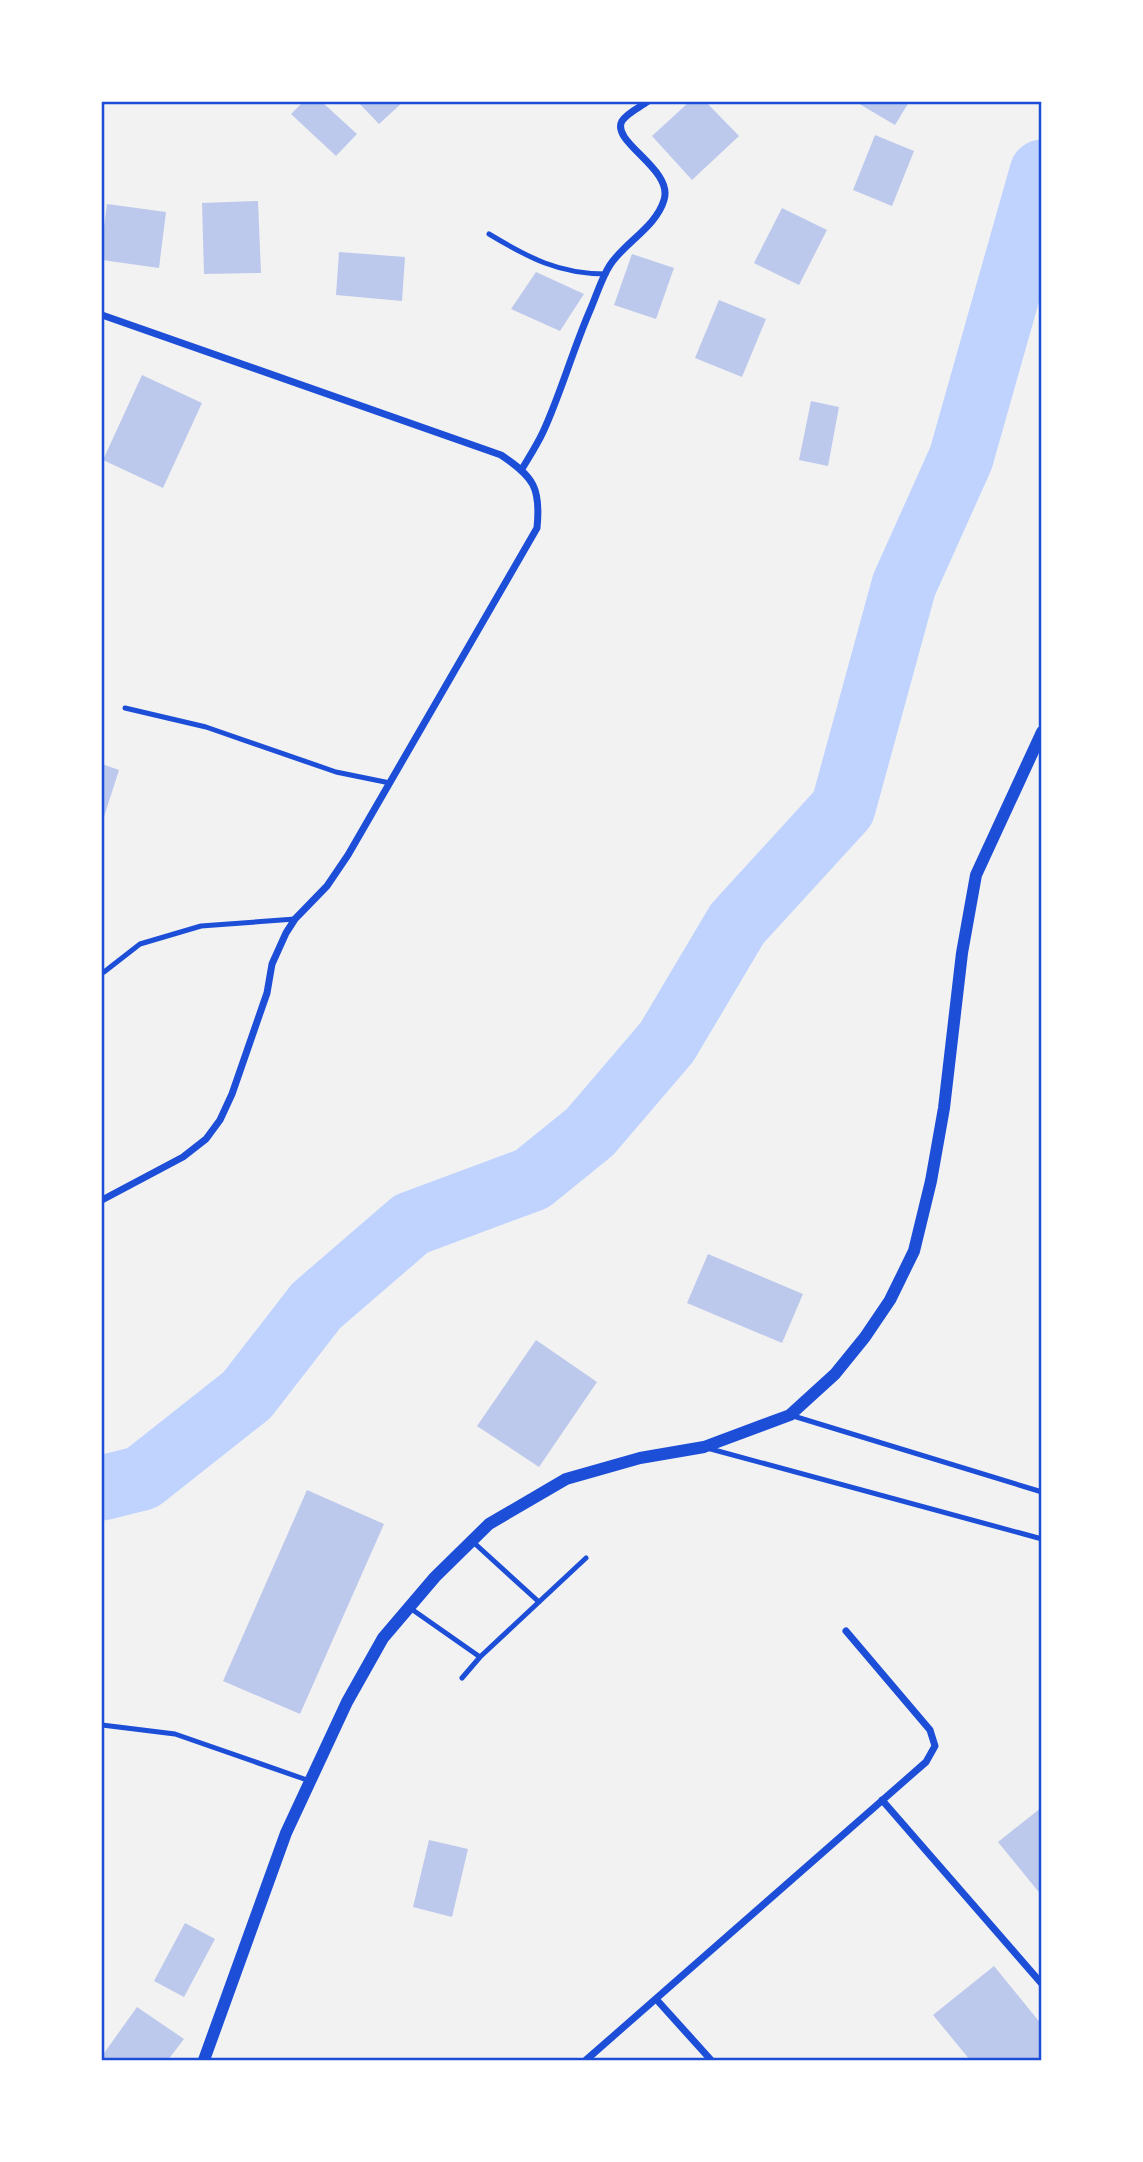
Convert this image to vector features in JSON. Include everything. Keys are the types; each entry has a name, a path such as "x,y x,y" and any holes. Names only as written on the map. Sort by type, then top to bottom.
{"street":[{"path":"522,469 543,432 577,339 610,264 659,211 664,201 667,189 661,178 626,140 620,125 624,118 647,102"},
{"path":"102,315 501,456 522,469 535,486 539,509 537,528 390,783 327,886 295,919 286,933 272,964 262,1005 232,1094 220,1120 206,1139 183,1157 102,1200"},
{"path":"204,2060 286,1833 347,1702 383,1638 435,1577 489,1524 566,1479 640,1458 704,1447 790,1415 835,1374 890,1300 914,1251 931,1181 944,1108 962,953 976,875 1041,732"},
{"path":"586,2060 926,1762 935,1746 930,1730 846,1630"},
{"path":"882,1800 1041,1984"},
{"path":"656,1998 711,2060"}],"lane":[{"path":"489,234 527,257 555,268 584,275 606,275"},
{"path":"125,708 206,727 336,772 390,783"},
{"path":"104,972 140,944 201,926 295,919"},
{"path":"790,1415 1041,1492"},
{"path":"704,1447 1041,1539"},
{"path":"472,1541 539,1602"},
{"path":"462,1678 480,1657 586,1558"},
{"path":"410,1608 480,1657"},
{"path":"102,1725 175,1734 310,1781"}],"building":[{"path":"303,102 322,102 357,134 336,156 291,114"},
{"path":"358,102 403,102 379,124"},
{"path":"689,102 706,102 739,136 692,180 652,136"},
{"path":"856,102 909,102 895,125"},
{"path":"875,135 914,151 892,206 853,190"},
{"path":"258,201 261,273 204,274 202,203"},
{"path":"107,204 166,212 159,268 102,260"},
{"path":"782,208 827,230 799,285 754,263"},
{"path":"339,252 405,257 402,301 336,295"},
{"path":"632,254 674,268 656,319 614,305"},
{"path":"536,272 584,294 560,331 511,309"},
{"path":"719,300 766,319 742,377 695,358"},
{"path":"142,375 202,403 163,488 103,460"},
{"path":"811,401 839,407 828,466 799,460"},
{"path":"102,764 119,770 102,823"},
{"path":"708,1254 803,1294 782,1343 687,1303"},
{"path":"536,1340 597,1382 539,1467 477,1426"},
{"path":"307,1490 384,1524 300,1714 223,1681"},
{"path":"1042,1807 1042,1896 998,1842"},
{"path":"429,1840 468,1849 452,1917 413,1907"},
{"path":"185,1923 215,1939 184,1997 154,1981"},
{"path":"994,1966 1042,2025 1042,2060 970,2060 933,2015"},
{"path":"137,2007 184,2039 168,2060 102,2060 102,2056"}],"waterway":[{"path":"102,1488 142,1478 247,1395 316,1306 411,1224 532,1179 590,1132 667,1042 737,924 843,808 904,585 961,458 1042,172"}]}
